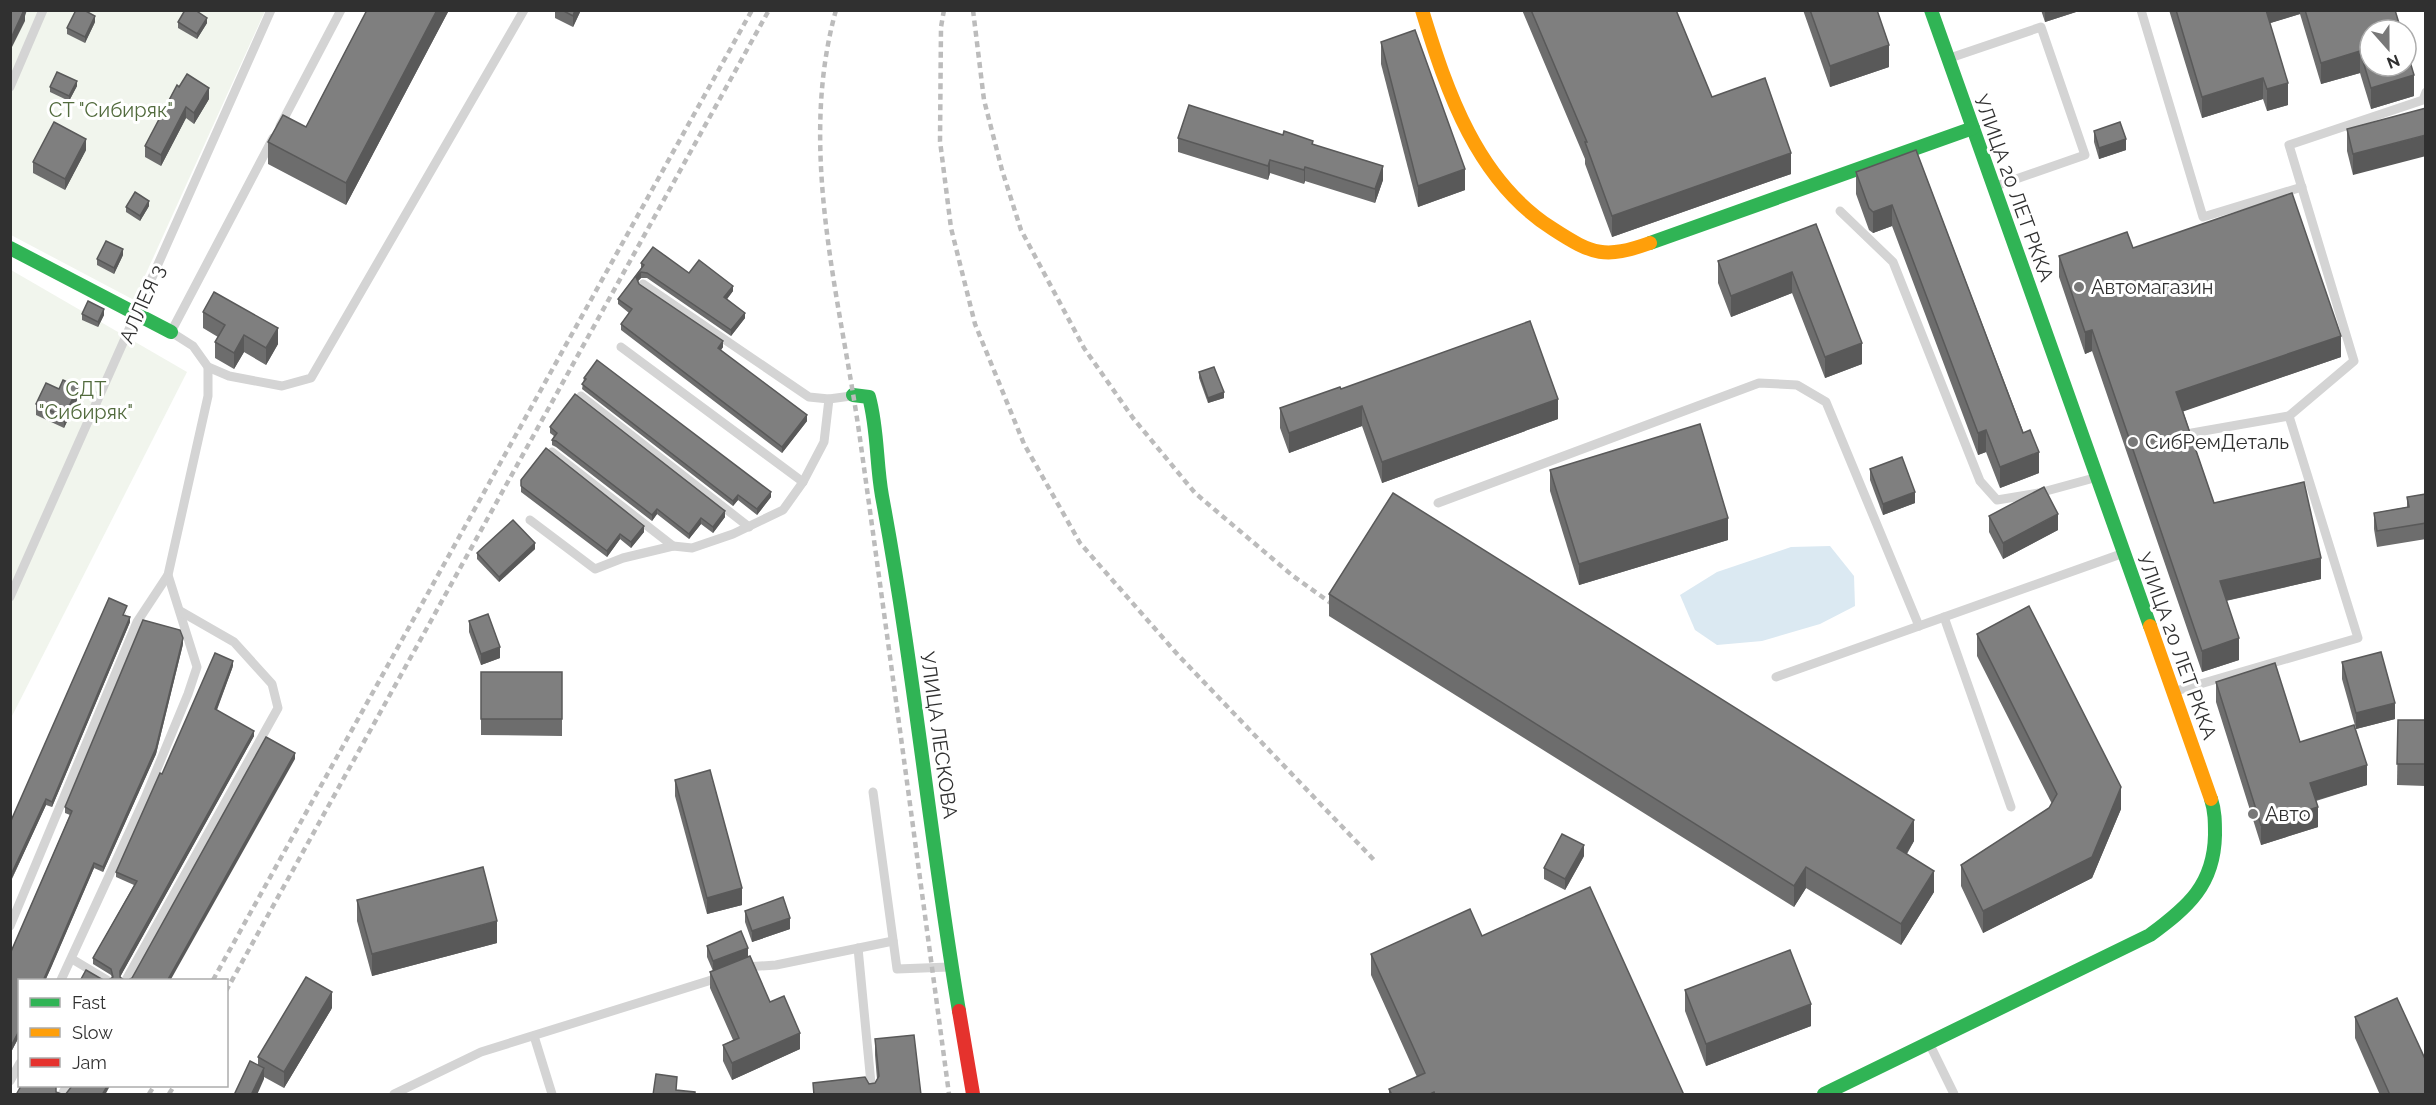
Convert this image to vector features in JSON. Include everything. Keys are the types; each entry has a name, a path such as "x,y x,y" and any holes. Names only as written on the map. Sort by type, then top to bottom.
{"street":[{"path":"1422,10 1441,74 1470,138 1504,188 1547,228 1595,252 1623,253 1973,128"},
{"name":"УЛИЦА 20 ЛЕТ РККА","path":"1824,1095 1930,1045 2150,935 2187,908 2209,875 2214,845 2215,810 1931,10"},
{"path":"10,248 171,332"},
{"name":"УЛИЦА ЛЕСКОВА","path":"853,395 869,397 874,416 881,492 899,588 951,967 973,1095"}],"lane":[{"path":"10,87 43,10"},
{"name":"АЛЛЕЯ 3","path":"10,597 137,316 271,10"},
{"path":"341,10 171,332 193,346 208,366 229,375 282,387 311,378 524,10"},
{"path":"2141,10 2203,217 2302,187"},
{"path":"1948,59 2041,27 2085,155 1993,186"},
{"path":"2192,433 2289,416 2354,362 2289,145 2423,100 2426,92"},
{"path":"1840,211 1893,262 1980,481 1997,500 2039,493 2099,477"},
{"path":"643,284 808,397 829,399 853,395"},
{"path":"621,347 803,482"},
{"path":"10,926 137,622 168,575 208,396 208,366"},
{"path":"1438,503 1759,383 1797,385 1826,402 1918,626"},
{"path":"581,396 749,527"},
{"path":"530,520 595,569 623,558 673,546 692,548 749,527 783,510 803,482 824,442 829,399"},
{"path":"2173,692 2358,638 2289,416"},
{"path":"552,452 673,546"},
{"path":"1776,677 2124,553"},
{"path":"62,979 145,798 197,667 168,575"},
{"path":"127,979 278,708 272,684 234,642 180,611"},
{"path":"1944,617 2012,807"},
{"path":"873,792 897,969 951,967"},
{"path":"394,1095 481,1052 748,966 776,965 893,941"},
{"path":"858,948 872,1095"},
{"path":"72,959 104,979"},
{"path":"534,1036 552,1095"},
{"path":"1930,1045 1954,1095"},
{"path":"10,1081 18,1067"}],"green space":[{"name":"СТ \"Сибиряк\"","path":"10,11 265,11 134,300 11,235"},
{"name":"СДТ \"Сибиряк\"","path":"11,270 187,372 11,718"}],"shaded area":[{"path":"1830,546 1854,576 1855,606 1820,624 1762,641 1717,645 1695,630 1680,595 1717,572 1791,547"}],"building":[{"path":"10,10 24,10 12,36 10,36"},
{"path":"76,10 84,10 95,16 85,37 67,28"},
{"path":"185,10 195,10 207,18 197,34 178,22"},
{"path":"367,10 437,10 346,183 268,142 283,115 306,127"},
{"path":"562,10 575,10 573,16"},
{"path":"1531,10 1676,10 1712,97 1765,78 1791,153 1612,216 1585,142 1587,142"},
{"path":"1810,10 1877,10 1889,45 1830,66"},
{"path":"2176,10 2266,10 2288,83 2267,89 2263,78 2202,97"},
{"path":"2305,10 2395,10 2397,18 2358,18 2358,52 2321,63"},
{"path":"1415,30 1465,169 1418,186 1381,42"},
{"path":"57,72 77,81 69,96 50,87"},
{"path":"187,74 209,88 194,113 186,107 161,155 145,146 177,85 179,87"},
{"path":"2368,78 2404,78 2371,88"},
{"path":"1189,105 1283,135 1284,131 1313,141 1312,144 1383,166 1375,189 1305,167 1304,170 1270,160 1268,166 1178,138"},
{"path":"2426,108 2426,135 2353,154 2347,129"},
{"path":"54,122 86,139 65,179 33,162"},
{"path":"2120,122 2126,139 2099,148 2094,131"},
{"path":"1916,150 2023,433 2030,430 2039,452 2000,467 1986,430 1978,433 1892,205 1873,212 1869,208 1856,172"},
{"path":"135,192 149,201 140,216 126,207"},
{"path":"2292,193 2341,336 2176,392 2214,503 2304,482 2321,558 2220,581 2239,638 2202,651 2092,330 2085,332 2059,256 2127,232 2133,248"},
{"path":"1816,224 1862,343 1825,357 1792,272 1731,296 1718,261"},
{"path":"106,241 123,249 114,268 97,259"},
{"path":"653,247 689,273 699,260 733,286 724,297 745,313 731,330 647,273 641,272 636,277 639,284 723,341 718,348 807,415 782,447 621,324 632,309 618,299 644,265 641,263"},
{"path":"214,292 278,328 266,348 244,335 234,353 215,342 225,325 203,312"},
{"path":"88,301 104,309 98,322 82,314"},
{"path":"1530,321 1558,399 1382,462 1362,406 1289,433 1280,408 1340,387 1341,389"},
{"path":"597,360 771,492 757,509 738,495 733,501 582,384"},
{"path":"1214,367 1224,392 1208,398 1199,372"},
{"path":"63,380 78,387 64,417 36,404 46,383 59,389"},
{"path":"575,394 725,511 713,527 701,518 689,534 657,509 652,515 552,440 557,433 550,427"},
{"path":"1700,424 1728,518 1579,564 1550,470"},
{"path":"546,448 644,526 631,542 620,534 607,551 521,486 521,480"},
{"path":"1902,457 1915,492 1883,504 1870,469"},
{"path":"2044,487 2058,514 2003,543 1989,516"},
{"path":"1393,493 1914,820 1897,848 1934,871 1901,924 1806,867 1794,886 1329,594"},
{"path":"2426,494 2426,523 2377,531 2374,513 2409,507 2407,497"},
{"path":"513,520 535,543 499,577 477,553"},
{"path":"109,598 127,606 123,615 130,617 52,802 46,799 10,877 10,823"},
{"path":"2029,606 2121,787 2092,857 1983,911 1961,865 2049,808 2057,794 1977,634"},
{"path":"488,614 500,647 481,654 469,621"},
{"path":"143,620 180,630 183,638 156,748 103,867 94,863 44,979 18,979 18,1033 10,1048 10,954 72,811 65,807"},
{"path":"2381,652 2395,703 2356,713 2342,662"},
{"path":"215,653 233,661 215,709 254,731 120,971 122,979 110,979 113,977 111,969 93,958 137,881 116,872 160,773 162,774"},
{"path":"2275,663 2300,742 2354,725 2367,765 2310,783 2318,807 2261,825 2216,682"},
{"path":"481,672 562,672 562,719 481,719"},
{"path":"2398,720 2426,720 2426,764 2397,764"},
{"path":"266,737 295,753 168,979 130,979"},
{"path":"710,770 742,888 707,898 675,780"},
{"path":"1562,834 1584,845 1565,879 1544,868"},
{"path":"483,867 497,921 372,954 357,900"},
{"path":"1590,887 1684,1095 1435,1095 1434,1092 1428,1095 1392,1095 1389,1089 1425,1073 1371,954 1470,909 1482,936"},
{"path":"783,897 790,918 752,931 745,911"},
{"path":"741,931 748,948 713,961 707,946"},
{"path":"1790,950 1811,1004 1706,1044 1685,990"},
{"path":"750,956 770,1002 784,996 800,1033 732,1063 723,1045 739,1038 710,972"},
{"path":"86,970 102,979 81,979"},
{"path":"306,977 332,992 284,1072 258,1057"},
{"path":"2397,998 2426,1061 2426,1095 2390,1095 2355,1017"},
{"path":"914,1035 921,1095 814,1095 813,1083 865,1077 869,1084 875,1083 879,1076 875,1039"},
{"path":"250,1061 264,1068 251,1095 234,1095"},
{"path":"656,1074 677,1077 676,1090 695,1092 695,1095 653,1095"},
{"path":"20,1087 56,1087 56,1092 64,1095 16,1095"},
{"path":"71,1087 106,1087 102,1095 65,1095"}],"railway":[{"path":"214,979 752,10"},
{"path":"228,987 769,10"},
{"path":"836,10 825,64 820,118 821,173 826,228 861,446 949,1094"},
{"path":"944,10 941,27 940,141 951,228 975,324 1024,444 1080,543 1178,655 1375,861"},
{"path":"973,10 984,100 1002,170 1021,230 1084,348 1133,418 1195,493 1293,576 1335,606"},
{"path":"149,1094 153,1087"},
{"path":"169,1094 173,1087"}],"traffic: fast":[{"path":"1931,10 2150,626"},
{"path":"1650,243 1973,128"},
{"path":"10,248 171,332"},
{"path":"853,395 869,397 872,409 880,484 903,625 959,1011"},
{"path":"1824,1094 2150,935 2164,925 2196,893 2210,868 2215,835 2211,799"}],"traffic: slow":[{"path":"1422,10 1454,103 1468,132 1504,186 1527,209 1553,229 1589,249 1600,252 1621,251 1650,243"},
{"path":"2150,626 2211,799"}],"traffic: jam":[{"path":"959,1011 973,1094"}],"place":[{"name":"Автомагазин","path":"2079,287"},
{"name":"СибРемДеталь","path":"2133,442"},
{"name":"Авто","path":"2253,814"}]}
